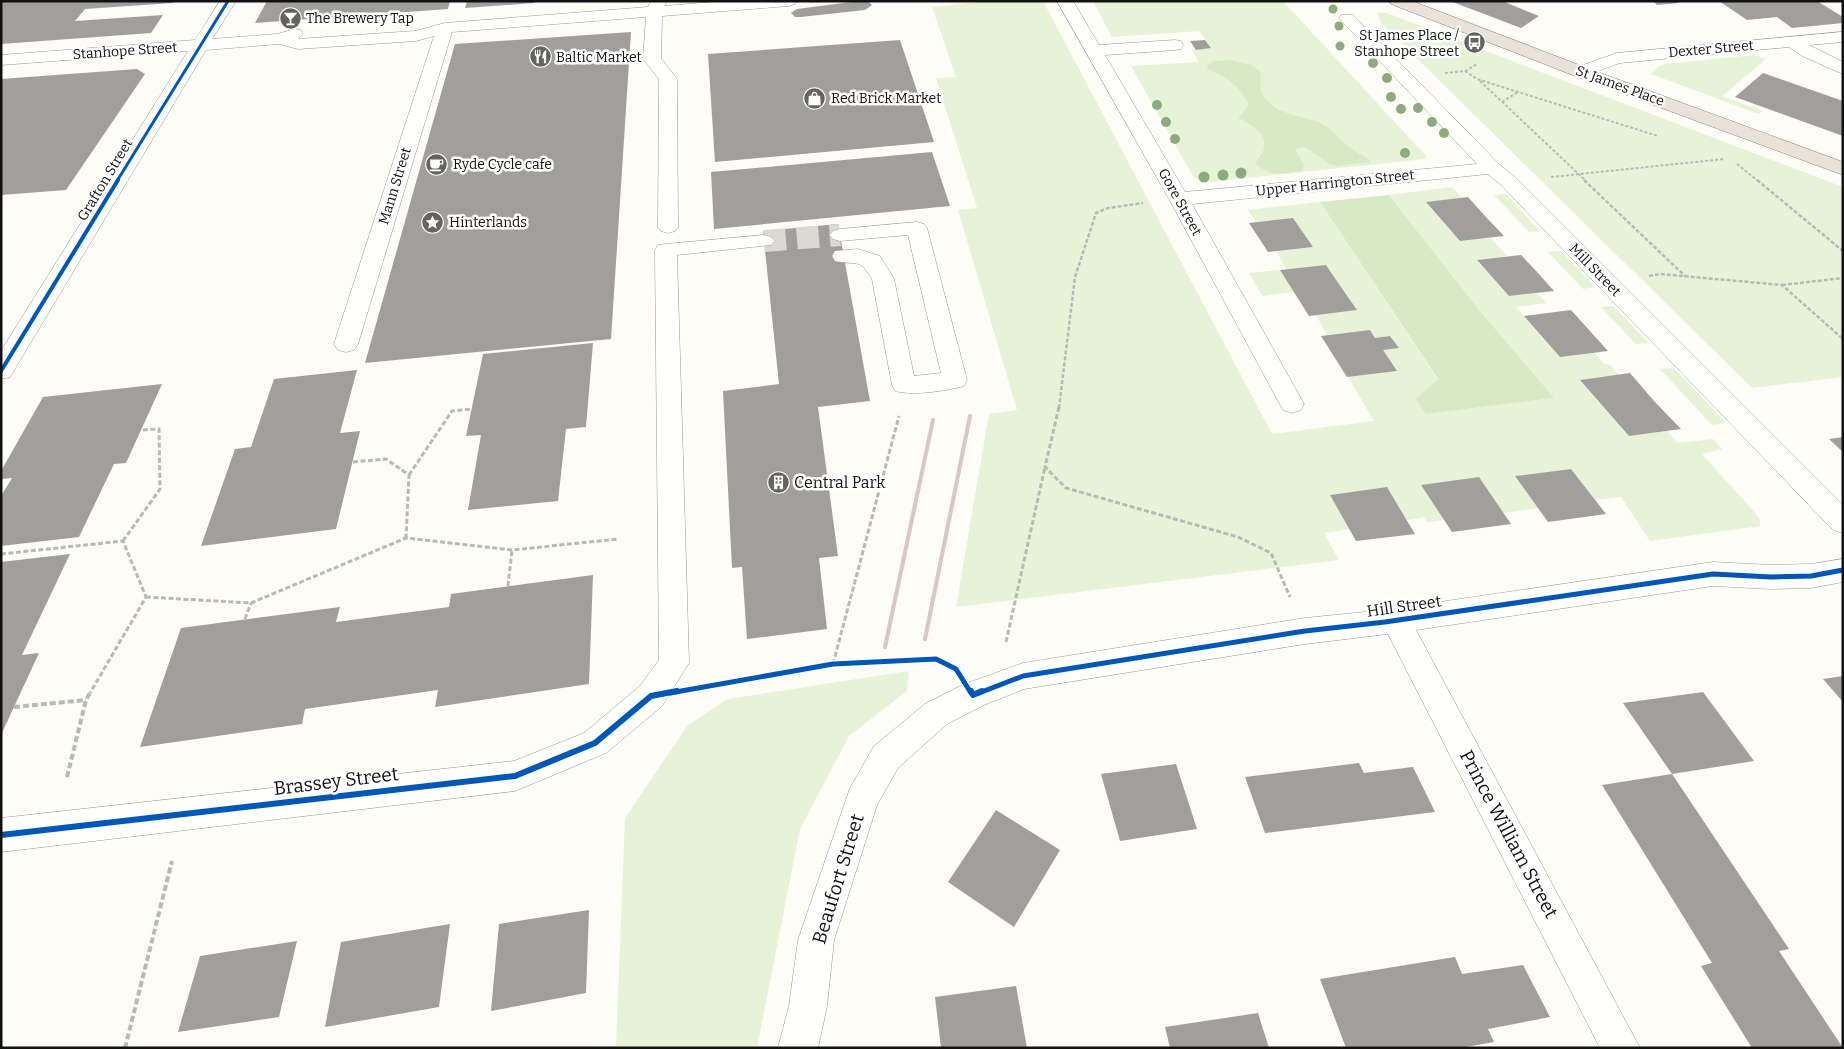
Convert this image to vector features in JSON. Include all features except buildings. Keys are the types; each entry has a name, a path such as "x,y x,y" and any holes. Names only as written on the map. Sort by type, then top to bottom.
{"highway":[{"name":"St James Place","path":"1397,1 1581,72 1843,169"}],"street":[{"name":"Grafton Street","path":"1,372 228,1"},
{"name":"Stanhope Street","path":"1,60 279,40 298,44 416,36 445,28 656,6 789,1"},
{"name":"Gore Street","path":"1065,1 1179,199 1292,404"},
{"name":"Brassey Street","path":"1,836 516,776 595,743 651,696 674,662 667,239 668,79 652,58 656,6"},
{"name":"Mill Street","path":"1347,18 1500,175 1608,281 1843,522"},
{"name":"Mann Street","path":"346,344 445,28"},
{"name":"Dexter Street","path":"1581,72 1617,58 1843,38"},
{"path":"271,55 279,40"},
{"path":"1792,42 1808,52 1843,68"},
{"path":"1093,51 1175,45"},
{"name":"Upper Harrington Street","path":"1179,199 1500,175"},
{"path":"917,228 955,380 904,385 883,279 872,262 841,246 917,228"},
{"path":"667,239 764,242"},
{"name":"Hill Street","path":"862,799 886,756 936,714 973,695 1023,676 1305,631 1396,620 1713,574 1771,577 1803,576 1843,570"},
{"name":"Prince William Street","path":"1396,620 1621,1048"},
{"name":"Beaufort Street","path":"798,1048 808,1006 816,940 862,799"}],"path":[{"path":"1405,77 1465,71 1510,45"},
{"path":"1465,71 1478,79 1685,276"},
{"path":"1478,79 1666,138"},
{"path":"1502,102 1518,92"},
{"path":"1721,156 1730,158 1843,252"},
{"path":"1500,175 1579,174 1730,158"},
{"path":"996,686 1062,396 1075,277 1096,213 1108,208 1179,199"},
{"path":"1608,281 1660,274 1782,284 1843,278"},
{"path":"1782,284 1843,339"},
{"path":"833,664 899,418 904,385"},
{"path":"406,538 409,475 452,411 472,409"},
{"path":"1,554 123,541 160,489 159,429 142,430"},
{"path":"352,462 386,460 409,475"},
{"path":"1046,467 1066,488 1238,537 1271,553 1305,631"},
{"path":"146,597 251,603 406,538 512,550 618,539"},
{"path":"123,541 146,597"},
{"path":"508,586 512,550"},
{"path":"67,777 86,700 146,597"},
{"path":"246,619 251,603"},
{"path":"824,666 842,664"},
{"path":"14,708 86,700"},
{"path":"125,1048 172,861"}],"green space":[{"path":"988,1 1043,1 1272,434 1374,421 1348,377 1396,371 1383,350 1398,347 1390,336 1375,338 1370,330 1327,335 1316,315 1357,310 1326,265 1287,270 1276,251 1313,247 1256,222 1248,210 1320,202 1438,380 1426,414 1553,398 1480,311 1389,195 1452,187 1462,198 1426,202 1460,241 1491,238 1507,256 1477,261 1509,296 1537,293 1546,303 1516,307 1560,357 1594,352 1604,364 1609,364 1619,375 1580,380 1629,436 1667,431 1677,443 1713,439 1722,449 1702,454 1755,513 1760,520 1760,526 1650,541 1621,497 1595,500 1571,469 1515,476 1538,508 1503,513 1479,477 1422,485 1444,520 1427,522 1424,517 1407,520 1387,487 1330,495 1349,529 1324,533 1339,560 956,607 989,414 1017,410 958,210 977,208 936,78 956,77 932,7"},
{"path":"1093,1 1283,1 1426,156 1425,159 1209,182 1194,178 1131,66 1199,62 1192,50 1211,48 1199,31 1112,37"},
{"path":"1377,13 1387,13 1843,187 1843,377 1752,388 1381,23"},
{"path":"1754,55 1766,59 1722,96 1763,111 1758,114 1651,74 1659,66 1665,64"},
{"path":"1229,60 1252,65 1260,71 1262,94 1269,103 1288,113 1321,123 1349,147 1371,162 1337,166 1330,164 1305,147 1295,149 1304,165 1302,171 1272,173 1261,168 1255,163 1264,148 1262,136 1252,126 1238,118 1249,105 1246,98 1232,83 1208,69 1207,65 1214,61"},
{"path":"1506,194 1540,231 1529,232 1494,195"},
{"path":"1389,195 1480,311 1554,398 1426,414 1416,399 1438,379 1320,202"},
{"path":"1561,251 1595,287 1583,289 1548,252"},
{"path":"1280,270 1294,292 1262,296 1249,273"},
{"path":"1613,306 1649,343 1636,344 1601,307"},
{"path":"1674,368 1726,423 1712,425 1660,369"},
{"path":"909,671 907,691 849,736 800,829 757,1048 616,1048 625,818 688,725 728,699"}],"tunnel":[{"path":"764,241 840,235"}],"railway":[{"path":"925,639 970,416"},
{"path":"885,647 933,420"}],"cycle path":[{"path":"1,371 228,1"},
{"path":"1,835 515,776 595,743 651,696 833,664 936,659 956,669 973,695 1023,676 1305,631 1385,622 1713,574 1771,577 1811,576 1843,570"}],"place":[{"name":"The Brewery Tap","path":"290,18"},
{"name":"St James Place / Stanhope Street","path":"1475,43"},
{"name":"Baltic Market","path":"540,57"},
{"name":"Red Brick Market","path":"815,98"},
{"name":"Ryde Cycle cafe","path":"437,164"},
{"name":"Hinterlands","path":"433,222"},
{"name":"Central Park","path":"778,482"}]}
